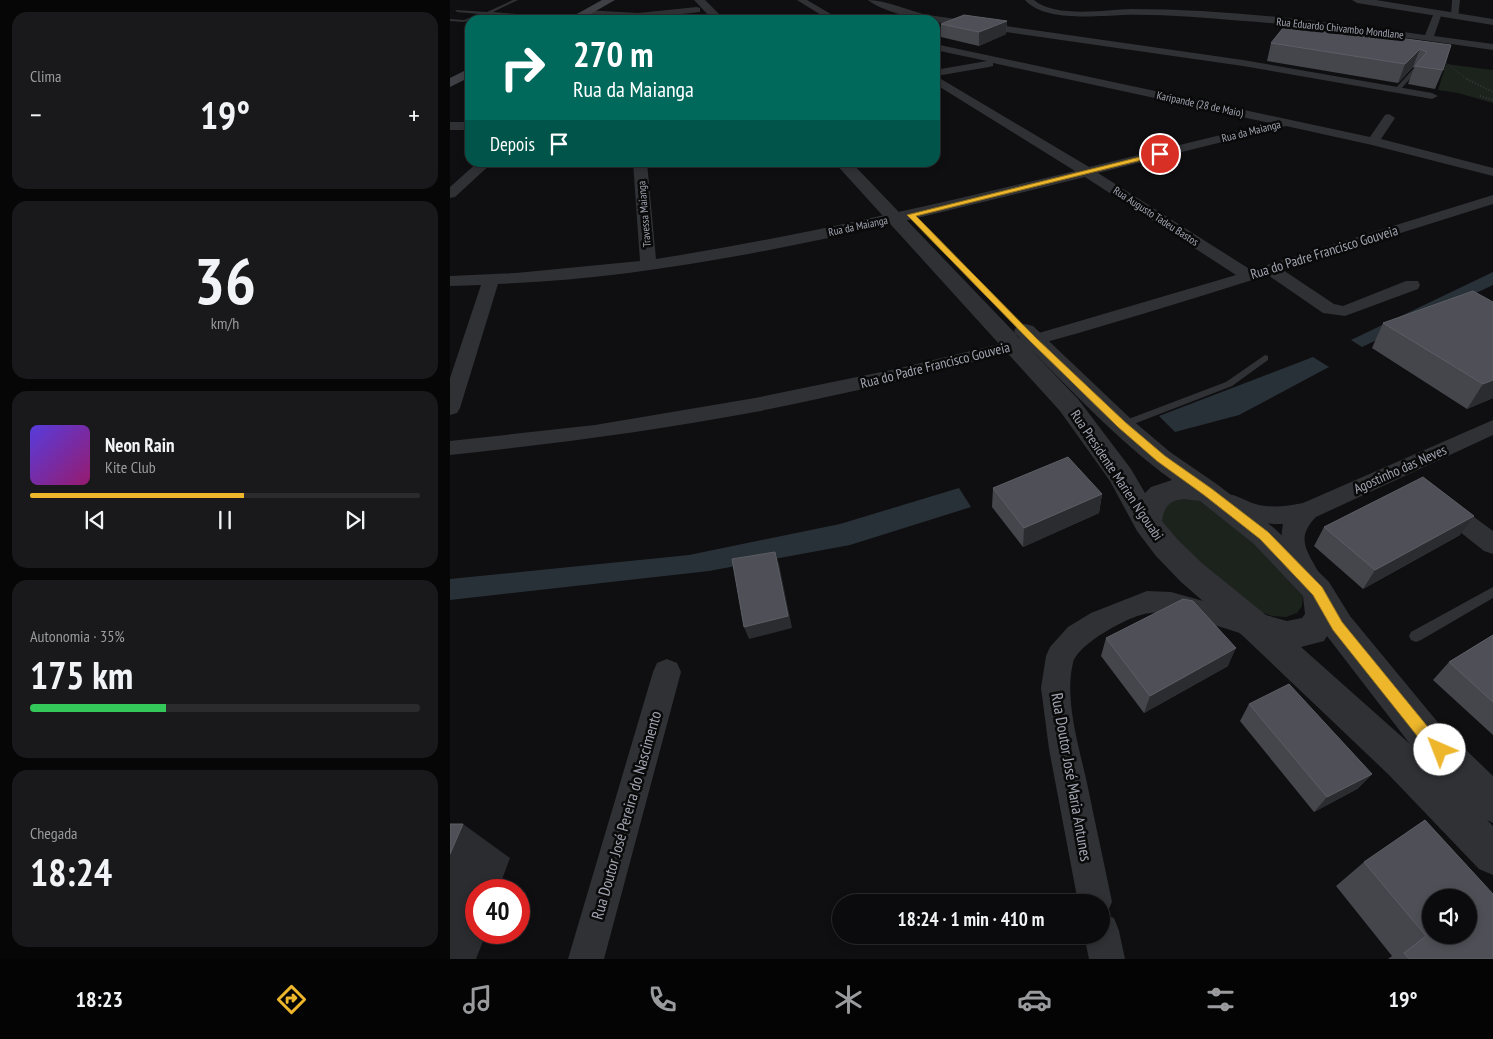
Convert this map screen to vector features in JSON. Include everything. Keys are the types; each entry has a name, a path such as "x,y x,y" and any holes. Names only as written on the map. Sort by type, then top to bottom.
{"main road":[{"path":"582,15 610,0"},
{"path":"450,83 465,75"}],"street":[{"path":"687,0 712,15"},
{"path":"801,0 827,15"},
{"path":"811,0 836,15"},
{"path":"872,0 916,15"},
{"name":"Rua Eduardo Chivambo Mondlane","path":"1029,0 1034,6 1062,12 1187,11 1445,40 1477,32 1493,47"},
{"path":"1357,0 1455,16 1477,32 1493,22"},
{"path":"1455,16 1456,0"},
{"path":"643,15 698,5"},
{"path":"586,13 621,15"},
{"path":"1429,38 1438,13"},
{"path":"940,20 1243,63 1432,96"},
{"path":"1443,60 1445,40"},
{"name":"Karipande (28 de Maio)","path":"940,48 1373,141 1493,172"},
{"path":"940,72 1000,62"},
{"name":"Rua Augusto Tadeu Bastos","path":"940,82 1088,172 1249,276"},
{"path":"1373,141 1389,118"},
{"name":"Rua da Maianga","path":"450,280 491,280 648,265 770,245 903,217 1287,122"},
{"path":"450,126 465,126"},
{"path":"450,194 481,167"},
{"name":"Travessa Maianga","path":"640,167 648,265"},
{"name":"Rua Presidente Marien N'gouabi","path":"848,167 903,217 1023,343 1161,458 1264,536 1318,591 1338,626 1427,737 1493,803"},
{"name":"Rua Presidente Marien N'gouabi","path":"864,167 903,217"},
{"name":"Rua do Padre Francisco Gouveia","path":"450,448 595,432 754,405 896,375 1023,343 1249,276 1493,200"},
{"path":"1270,269 1329,309 1345,311 1412,285"},
{"path":"450,408 491,280"},
{"name":"Rua Presidente Marien N'gouabi","path":"1023,343 1122,476 1147,523 1167,548 1192,573 1255,626 1401,761 1493,855"},
{"name":"Agostinho das Neves","path":"1208,492 1241,509 1266,516 1288,515 1308,511 1493,427"},
{"path":"1397,471 1493,544"},
{"path":"1147,523 1151,506 1165,492 1186,488 1208,492"},
{"path":"1255,626 1287,635 1312,631 1322,616 1318,591 1301,564 1292,545 1295,523 1308,511"},
{"name":"Rua Doutor José Maria Antunes","path":"1094,894 1064,749 1055,688 1060,656 1078,635 1100,621 1147,602 1171,603 1255,626"},
{"name":"Rua Doutor José Pereira do Nascimento","path":"586,959 667,672"},
{"path":"1104,944 1107,959"}],"lane":[{"path":"479,15 516,0"},
{"path":"457,11 512,15"},
{"path":"450,20 465,20"},
{"path":"456,28 465,26"},
{"path":"1397,90 1414,70"},
{"path":"1122,425 1229,384 1265,358"},
{"path":"1416,636 1493,592"}],"path":[{"path":"1443,60 1458,75 1475,86 1493,92"},
{"path":"1480,96 1493,100"}],"shaded area":[{"path":"1446,64 1493,70 1493,103 1458,93 1438,90"},
{"path":"1493,272 1493,285 1362,347 1351,340"},
{"path":"1313,357 1329,367 1239,415 1175,432 1159,416"},
{"path":"959,488 971,507 850,545 709,571 450,600 450,579 689,555 840,524"},
{"path":"1190,496 1235,519 1303,596 1302,606 1297,613 1286,617 1272,616 1246,607 1167,533 1158,513 1168,498"}],"building":[{"path":"964,15 1007,21 979,32 941,24"},
{"path":"1287,23 1451,45 1443,70 1415,66 1427,52 1420,49 1405,64 1271,43"},
{"path":"1473,291 1493,302 1493,380 1483,384 1383,323"},
{"path":"1068,457 1102,494 1024,528 993,488"},
{"path":"1423,477 1474,516 1375,570 1324,527"},
{"path":"775,552 788,616 744,627 732,559"},
{"path":"1183,599 1193,601 1236,648 1150,696 1106,638"},
{"path":"1493,635 1493,702 1449,662"},
{"path":"1289,684 1372,774 1327,797 1249,704"},
{"path":"1425,820 1493,894 1493,959 1409,959 1404,953 1422,939 1422,944 1477,944 1477,889 1422,889 1422,931 1364,862"},
{"path":"450,824 463,824 450,854"}],"route":[{"path":"1160,154 910,215 1033,340 1122,425 1161,458 1264,536 1318,591 1338,626 1427,737 1440,750"}]}
